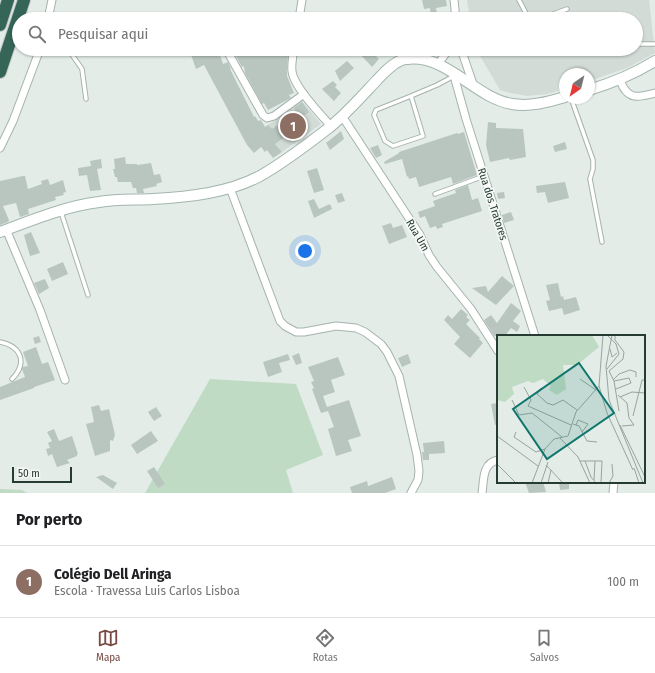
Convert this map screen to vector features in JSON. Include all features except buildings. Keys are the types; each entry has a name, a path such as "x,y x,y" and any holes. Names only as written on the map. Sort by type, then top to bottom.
{"highway":[{"path":"0,24 8,0"},
{"path":"20,12 24,0"},
{"path":"0,72 12,36"}],"main road":[{"path":"3,230 76,206 101,201 185,196 230,188 260,176 283,162 331,126 393,65 406,59 419,59 438,64 490,97 502,102 514,105 545,103 559,99"},
{"path":"595,88 620,80 655,61"}],"street":[{"path":"49,12 52,0"},
{"path":"300,12 302,0"},
{"path":"454,0 455,12"},
{"path":"0,148 13,121 37,56"},
{"path":"230,56 263,115 267,118 274,116 304,94"},
{"path":"293,56 293,76 304,94 331,126"},
{"path":"438,64 444,56"},
{"path":"463,56 474,87"},
{"name":"Rua dos Tratores","path":"453,74 535,335"},
{"path":"620,80 623,89 629,95 635,96 655,93"},
{"name":"Rua Um","path":"342,116 420,235 429,255 471,309 497,349"},
{"path":"230,188 280,321 285,326 296,332 336,326 356,328 372,337 381,344 387,352 399,376 417,455 419,471 418,480 411,493"},
{"path":"3,230 40,310 65,380"},
{"path":"482,493 486,468 493,461 497,460"},
{"path":"613,493 614,483"}],"lane":[{"path":"519,0 525,12"},
{"path":"559,12 567,9"},
{"path":"643,44 655,44"},
{"path":"73,56 82,69 86,100"},
{"path":"411,96 423,136 393,146 384,141 374,115 376,110 437,85 453,74"},
{"path":"573,104 593,160 593,169 590,179 602,242"},
{"path":"435,194 484,176"},
{"path":"60,211 88,295"},
{"path":"0,342 14,347 20,355 22,361 18,374 12,379"}],"shaded area":[{"path":"467,0 649,0 655,53 627,68 595,79 595,68 559,68 559,91 547,94 527,96 500,90 480,56 643,56 643,12 469,12"},
{"path":"302,101 321,124 282,152 262,129"}],"green space":[{"path":"210,379 296,384 323,455 286,470 293,493 145,493"},
{"path":"0,489 22,490 27,493 0,493"}],"place":[{"name":"Colégio Dell Aringa","path":"293,126"}]}
